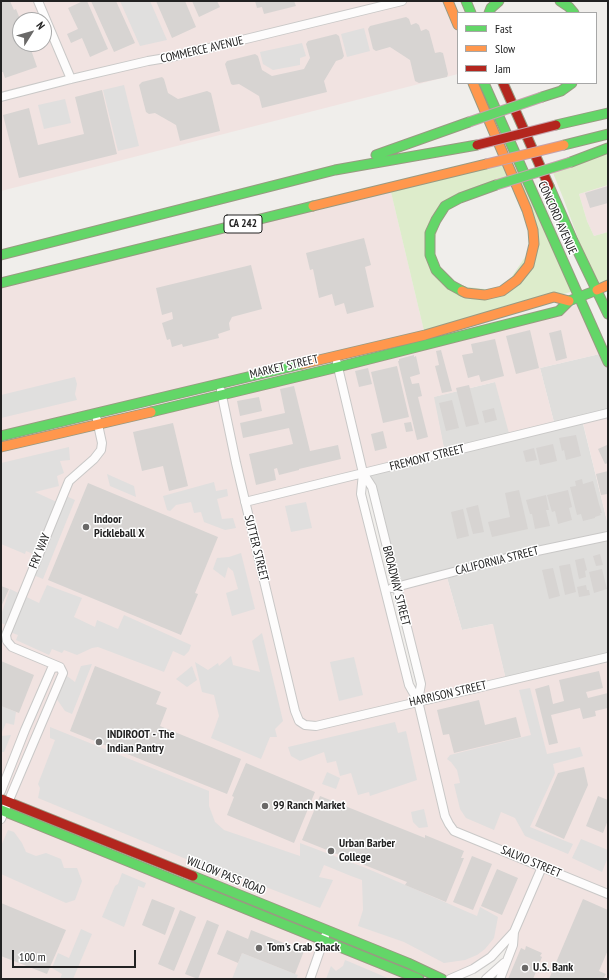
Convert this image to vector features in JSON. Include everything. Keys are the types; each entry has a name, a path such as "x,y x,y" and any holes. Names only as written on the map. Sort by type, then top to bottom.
{"main road":[{"path":"448,1 457,23"},
{"path":"489,12 491,8 499,1"},
{"path":"560,1 573,12"},
{"path":"467,2 472,12"},
{"path":"467,2 474,12"},
{"path":"473,84 514,179 527,210 533,230 534,244 529,265 517,280 502,291 485,295 466,293 451,285 436,270 430,255 430,233 445,206 460,198 496,185 514,179 571,162 608,148"},
{"name":"CONCORD AVENUE","path":"484,84 608,362"},
{"name":"CONCORD AVENUE","path":"503,84 573,241 608,314"},
{"name":"CONCORD AVENUE","path":"512,84 564,200 572,226 573,241"},
{"path":"335,170 542,96 561,91 571,84"},
{"name":"CA 242","path":"1,255 335,170 477,145 608,113"},
{"name":"CA 242","path":"1,283 608,134"},
{"name":"MARKET STREET","path":"1,447 99,425 338,367 559,311 568,301 608,285"},
{"name":"MARKET STREET","path":"1,436 455,327 554,297 568,301"},
{"name":"WILLOW PASS ROAD","path":"5,800 328,930 408,963 442,979"},
{"name":"WILLOW PASS ROAD","path":"2,814 323,939 419,979"}],"street":[{"path":"38,1 71,79"},
{"name":"COMMERCE AVENUE","path":"1,97 71,79 172,57 402,1"},
{"name":"BROADWAY STREET","path":"335,356 363,473 361,494 410,688 418,701 445,816 454,831"},
{"name":"SUTTER STREET","path":"219,384 294,711"},
{"name":"FREMONT STREET","path":"245,502 608,413"},
{"name":"FRY WAY","path":"60,667 12,647 7,642 6,635 69,480 94,459 100,450 102,443 99,425 95,414"},
{"name":"BROADWAY STREET","path":"363,473 372,487 421,684 418,701"},
{"name":"CALIFORNIA STREET","path":"386,589 518,555 608,536"},
{"name":"HARRISON STREET","path":"294,711 299,721 305,725 316,726 608,657"},
{"path":"1,791 52,668 60,667 63,673 5,800 2,814"},
{"name":"SALVIO STREET","path":"454,831 608,894"},
{"path":"500,979 513,945 514,932 542,867"},
{"path":"310,979 323,939 328,930"},
{"path":"450,979 473,969 491,957 514,932"},
{"path":"486,979 507,960"}],"shaded area":[{"path":"1,1 448,1 457,23 457,74 1,191"},
{"path":"120,1 150,1 167,40 140,46"},
{"path":"364,28 370,51 347,57 341,34"},
{"path":"302,43 306,56 300,58 300,65 273,70 263,64 260,52"},
{"path":"124,85 139,146 118,151 103,90"},
{"path":"65,99 71,123 44,129 38,105"},
{"path":"608,185 608,232 594,236 587,221 579,194"},
{"path":"390,188 425,335 1,436 1,283"},
{"path":"582,303 604,353 540,368 555,426 510,437 495,382 434,397 445,453 363,473 361,494 417,701 421,684 396,587 446,574 462,630 493,624 506,680 608,657 608,979 500,979 514,933 491,957 450,979 1,799 1,447 559,311"},
{"path":"604,353 608,362 608,413 582,420 608,525 608,657 506,680 492,624 462,630 446,574 396,587 372,487 363,473 445,453 433,397 495,382 555,426 540,368"},
{"path":"75,377 77,384 75,394 77,400 1,418 1,395"},
{"path":"608,413 608,525 582,419"},
{"path":"69,447 70,460 60,461 64,473 57,476 59,486 35,492 59,503 64,495 75,500 43,579 31,574 38,556 26,551 25,554 1,544 1,463"},
{"path":"107,474 134,486 136,497 110,486"},
{"path":"214,482 216,491 227,489 228,496 217,499 222,519 233,518 236,528 225,530 204,522 201,512 194,513 191,502 176,505 170,511 167,510 163,496"},
{"path":"306,502 312,528 291,532 285,506"},
{"path":"241,553 255,609 232,616 226,593 238,589 233,571 228,567 225,578 213,569 217,558 229,557"},
{"path":"47,585 82,598 74,617 95,627 97,620 118,629 124,615 191,645 189,651 184,656 173,651 164,672 98,647 92,648 77,655 64,650 62,653 52,649 49,655 16,640 18,635 7,631 9,626 1,623 1,615 10,589 39,603"},
{"path":"262,633 283,721 275,729 277,737 270,737 261,759 211,738 219,716 214,695 202,692 195,662 208,670 218,663 219,666 231,656 233,665 260,672 252,641"},
{"path":"354,657 363,695 339,701 330,662"},
{"path":"92,664 72,714 65,711 54,695 63,673 75,682 81,666"},
{"path":"192,666 197,680 187,687 176,679"},
{"path":"530,688 547,754 580,747 583,756 553,764 555,773 530,827 573,844 568,854 525,836 515,818 501,812 494,830 466,818 460,809 454,784 460,783 457,770 447,759 450,755 531,735 519,690"},
{"path":"1,706 16,712 14,725 6,723 1,734"},
{"path":"395,722 398,733 406,731 417,780 370,796 369,792 358,795 351,773 340,776 336,761 327,763 324,752 300,761 291,756 288,747"},
{"path":"50,727 209,791 209,806 215,822 224,830 300,856 300,843 366,868 477,916 480,907 498,917 494,938 485,949 477,955 465,960 444,963 404,942 358,926 363,910 362,880 324,865 319,877 333,880 320,908 227,872 208,868 38,798 40,788 38,784 55,740 50,738"},
{"path":"11,735 4,752 1,752 1,736"},
{"path":"327,772 340,778 336,789 322,784"},
{"path":"424,809 428,827 419,828 413,822 411,812"},
{"path":"4,811 417,979 1,979 1,819"},
{"path":"8,830 14,832 22,843 26,852 36,856 46,853 61,859 64,868 77,868 82,881 75,900 66,903 1,874 1,846"},
{"path":"581,839 608,850 608,857 602,872 572,858"},
{"path":"122,873 146,883 144,888 138,886 124,927 102,917"},
{"path":"81,929 92,934 73,979 60,979 62,974 52,968 58,953 69,958"},
{"path":"242,953 298,975 296,979 232,979"},
{"path":"345,960 390,979 326,979 331,966 336,971 343,966"}],"green space":[{"path":"608,148 608,185 579,194 587,221 594,236 608,232 608,285 597,290 551,168"},
{"path":"505,160 526,176 577,290 425,335 390,188","holes":["514,180 534,244 502,291 451,285 430,255 445,206"]}],"building":[{"path":"1,1 10,1 14,10 16,9 17,12 12,12 12,52 32,52 37,67 5,78 3,72 1,72"},
{"path":"83,1 87,1 108,49 90,57 82,38 71,43 67,34 78,29 68,8"},
{"path":"91,1 116,1 135,43 114,52"},
{"path":"156,1 185,1 196,27 172,38"},
{"path":"192,1 217,1 220,7 199,17"},
{"path":"255,1 294,1 296,6 264,14 262,7 257,8"},
{"path":"406,17 409,19 411,25 416,23 419,25 421,31 426,29 429,31 435,53 443,53 448,74 447,77 419,83 415,81 410,60 390,47 376,51 373,49 368,29 370,26"},
{"path":"336,34 339,36 344,56 342,59 336,61 324,81 327,92 262,108 259,96 239,84 231,84 225,64 227,61 255,54 258,56 262,70 272,76 304,69 310,58 306,44 308,41"},
{"path":"162,77 168,93 178,99 207,91 211,93 220,131 180,141 176,125 155,113 149,114 146,112 139,85 142,82"},
{"path":"102,90 117,154 19,178 3,115 29,108 38,145 84,134 75,97"},
{"path":"608,186 608,203 590,208 585,193"},
{"path":"364,238 371,265 365,267 374,307 347,314 344,303 335,306 332,294 319,298 313,269 310,270 306,253"},
{"path":"251,265 262,309 232,317 229,323 230,330 218,334 219,338 183,347 182,344 172,347 170,339 167,340 162,323 173,319 172,312 162,315 156,288"},
{"path":"530,330 539,368 516,374 506,336"},
{"path":"561,330 567,358 556,361 549,333"},
{"path":"495,339 504,376 481,382 479,375 468,378 462,355 473,353 471,344"},
{"path":"441,350 452,391 442,393 435,366 439,365 436,351"},
{"path":"414,355 414,357 416,356 420,374 410,377 412,384 419,383 422,396 418,397 428,437 417,440 398,361 399,359"},
{"path":"397,366 409,417 383,423 371,372"},
{"path":"368,368 372,384 359,387 355,371"},
{"path":"469,385 479,424 466,427 456,388"},
{"path":"294,386 310,451 338,445 341,459 279,475 277,468 274,469 276,480 256,485 249,454 293,444 289,428 243,438 240,423 285,413 280,389"},
{"path":"259,397 262,411 240,416 237,401"},
{"path":"452,400 459,428 446,431 439,403"},
{"path":"494,408 497,420 485,423 482,411"},
{"path":"411,422 413,431 406,432 404,423"},
{"path":"173,423 188,486 169,491 163,466 142,471 133,432"},
{"path":"383,431 387,448 375,451 371,434"},
{"path":"576,435 581,456 566,460 559,438"},
{"path":"553,444 557,461 540,465 536,448"},
{"path":"607,445 608,463 605,464 598,449"},
{"path":"534,448 537,460 526,462 523,451"},
{"path":"608,471 608,494 601,495 596,474"},
{"path":"582,479 583,484 593,481 602,513 595,518 583,521 581,514 577,515 570,487 576,486 575,481"},
{"path":"88,483 218,537 195,593 198,594 181,635 48,580"},
{"path":"519,490 528,529 492,537 488,522 510,517 505,493"},
{"path":"568,490 572,507 569,508 572,520 558,524 555,511 552,512 547,495"},
{"path":"546,495 549,510 546,510 550,526 535,529 532,514 530,514 526,500"},
{"path":"478,505 484,532 473,534 466,508"},
{"path":"463,509 469,536 457,539 451,512"},
{"path":"600,554 603,565 596,566 593,556"},
{"path":"584,558 587,570 585,571 586,577 579,579 575,560"},
{"path":"570,564 576,592 565,595 559,566"},
{"path":"553,568 560,596 549,599 542,570"},
{"path":"602,569 607,589 594,593 589,572"},
{"path":"586,585 590,595 579,597 577,587"},
{"path":"1,586 9,589 1,607"},
{"path":"1,661 34,675 19,713 1,706"},
{"path":"95,666 161,692 156,704 167,708 160,726 241,759 227,794 70,731"},
{"path":"599,671 603,688 586,692 588,698 608,693 608,708 595,711 596,716 583,719 580,708 551,715 558,743 549,745 535,689 549,685 553,704 564,701 559,680"},
{"path":"479,700 485,725 516,717 521,737 454,753 449,734 443,735 437,710"},
{"path":"246,763 315,792 294,843 227,815 234,797 232,796"},
{"path":"584,767 588,785 564,839 535,826 558,773"},
{"path":"320,796 425,838 425,835 464,851 461,858 464,858 446,902 405,885 407,882 302,840"},
{"path":"598,796 608,800 608,820 603,833 586,826"},
{"path":"472,856 492,864 473,910 453,902"},
{"path":"497,869 518,878 502,915 481,906"},
{"path":"152,899 175,908 165,935 142,925"},
{"path":"583,899 608,910 608,950 599,971 606,974 603,979 549,979"},
{"path":"1,903 66,930 47,974 1,956"},
{"path":"180,910 196,917 174,971 158,964"},
{"path":"207,920 219,925 198,979 185,974"},
{"path":"227,930 248,939 251,930 304,951 295,974 242,953 238,963 217,954"},
{"name":"U.S. Bank","path":"526,946 542,953 540,956 542,957 533,979 508,979 521,948 525,950"}],"traffic: fast":[{"path":"466,1 471,12"},
{"path":"489,12 491,8 499,1"},
{"path":"560,1 573,12"},
{"path":"484,84 608,362"},
{"path":"542,97 561,91 571,84"},
{"path":"469,122 542,97"},
{"path":"556,125 608,113"},
{"path":"376,155 469,122"},
{"path":"564,145 608,134"},
{"path":"1,255 335,170 477,145"},
{"path":"571,162 608,148"},
{"path":"496,185 571,162"},
{"path":"462,291 451,285 436,270 430,255 430,233 445,206 460,198 496,185"},
{"path":"549,186 573,241 608,314"},
{"path":"1,283 313,206"},
{"path":"151,412 338,367 559,311 569,301 597,290"},
{"path":"1,436 302,364"},
{"path":"1,810 419,979"},
{"path":"193,876 408,963 442,979"}],"traffic: slow":[{"path":"448,1 457,23"},
{"path":"462,291 466,293 485,295 502,291 517,280 529,265 534,244 533,230 527,210 473,84"},
{"path":"486,164 564,145"},
{"path":"313,206 486,164"},
{"path":"597,290 608,285"},
{"path":"302,364 425,335 554,297 569,301"},
{"path":"1,447 151,412"}],"traffic: jam":[{"path":"503,84 549,186"},
{"path":"477,145 556,125"},
{"path":"1,799 193,876"}],"place":[{"name":"Indoor Pickleball X","path":"86,527"},
{"name":"INDIROOT - The Indian Pantry","path":"99,742"},
{"name":"99 Ranch Market","path":"265,806"},
{"name":"Urban Barber College","path":"331,851"},
{"name":"Tom's Crab Shack","path":"259,948"},
{"name":"U.S. Bank","path":"525,968"}]}
